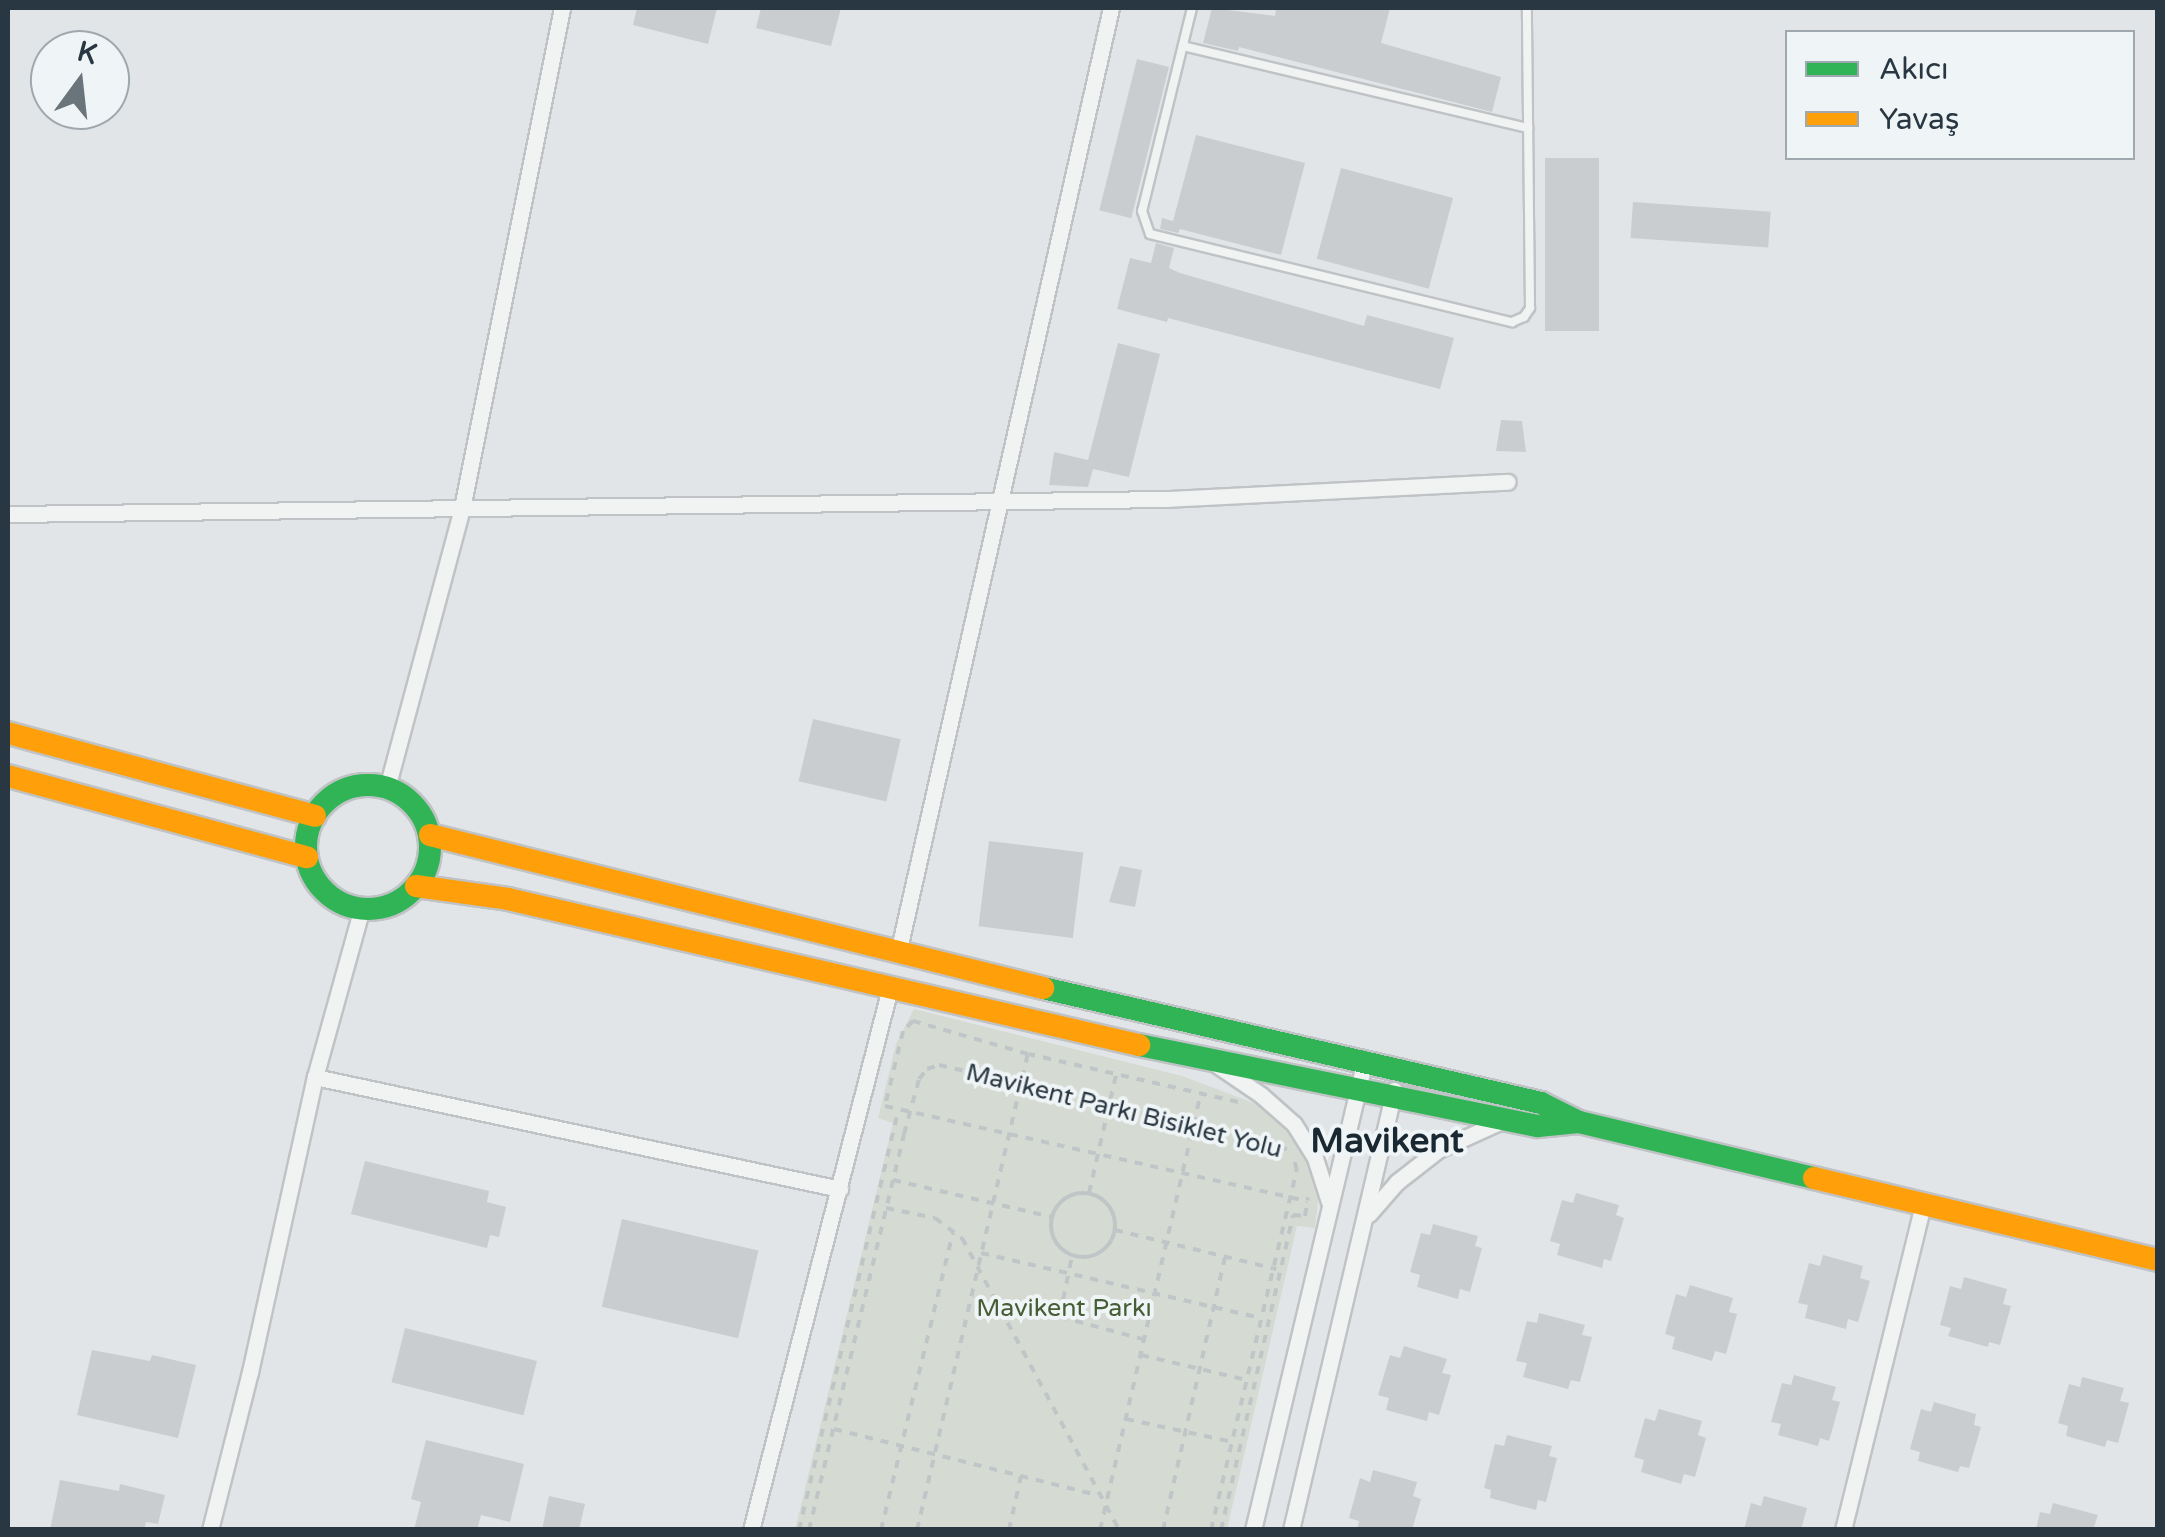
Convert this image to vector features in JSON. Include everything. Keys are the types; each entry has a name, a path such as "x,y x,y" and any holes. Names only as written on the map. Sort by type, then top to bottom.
{"main road":[{"path":"8,733 314,816"},
{"path":"8,776 307,857"},
{"path":"350,787 387,788 409,799 430,835 430,856 416,886 394,904 362,908 326,892 307,857 308,828 332,796 350,787"},
{"path":"430,835 898,953 1361,1077 1540,1103 1579,1122 2158,1260"},
{"path":"416,886 508,899 1206,1058 1361,1077"},
{"path":"1395,1084 1506,1120 1538,1126 1579,1122"}],"street":[{"path":"387,788 462,508 562,8"},
{"path":"898,953 1112,8"},
{"path":"8,514 1167,499 1508,482"},
{"path":"210,1530 250,1372 315,1077 362,908"},
{"path":"751,1530 890,988"},
{"path":"1206,1058 1261,1094 1294,1124 1315,1158 1330,1208"},
{"path":"315,1077 840,1189"},
{"path":"1253,1530 1361,1077"},
{"path":"1291,1530 1395,1084"},
{"path":"1363,1221 1397,1182 1438,1150 1506,1120"},
{"path":"1843,1530 1924,1204"}],"lane":[{"path":"1192,8 1142,211 1150,234 1504,322 1520,320 1530,308 1527,8"},
{"path":"1183,46 1528,128"}],"path":[{"path":"1246,1105 1028,1054 913,1021 903,1030 885,1106 1307,1201"},
{"path":"917,1530 1028,1054"},
{"name":"Mavikent Parkı Bisiklet Yolu","path":"808,1530 919,1078 940,1065 1280,1145 1293,1154 1297,1170 1211,1530"},
{"path":"1089,1193 1116,1075"},
{"path":"1100,1530 1200,1096"},
{"path":"799,1530 898,1110"},
{"path":"893,1180 1052,1217"},
{"path":"1221,1530 1293,1215 1305,1216 1308,1190"},
{"path":"1089,1193 1108,1204 1115,1230 1102,1252 1072,1256 1056,1244 1052,1217 1067,1197 1089,1193"},
{"path":"886,1208 935,1218 954,1232 998,1300 1119,1530"},
{"path":"1115,1230 1281,1270"},
{"path":"882,1530 954,1232"},
{"path":"981,1253 1261,1318"},
{"path":"1060,1317 1072,1256"},
{"path":"1163,1530 1225,1256"},
{"path":"998,1300 1144,1340"},
{"path":"1140,1355 1247,1380"},
{"path":"1126,1419 1232,1442"},
{"path":"834,1429 1099,1496"},
{"path":"1009,1530 1021,1476"}],"green space":[{"name":"Mavikent Parkı","path":"914,1009 1182,1076 1267,1108 1307,1146 1319,1193 1315,1228 1297,1226 1227,1529 795,1530 893,1123 878,1118 896,1044"}],"building":[{"path":"637,8 717,8 708,44 633,25"},
{"path":"761,8 841,8 831,46 756,28"},
{"path":"1212,8 1275,16 1276,8 1390,8 1381,43 1501,77 1492,112 1239,47 1238,51 1203,43"},
{"path":"1137,59 1169,67 1131,218 1099,210"},
{"path":"1196,135 1305,163 1281,255 1180,229 1178,233 1160,229 1162,218 1173,221"},
{"path":"1545,158 1599,158 1599,331 1545,331"},
{"path":"1341,168 1453,198 1429,289 1317,259"},
{"path":"1633,202 1771,212 1768,248 1630,238"},
{"path":"1156,243 1174,248 1169,268 1180,273 1364,326 1367,315 1454,338 1440,389 1168,318 1167,322 1117,309 1130,258 1151,263"},
{"path":"1118,343 1160,354 1129,477 1093,469 1088,487 1049,485 1054,452 1088,460"},
{"path":"1501,420 1522,421 1526,452 1496,451"},
{"path":"813,719 901,739 886,802 799,781"},
{"path":"989,841 1083,853 1073,938 979,926"},
{"path":"1120,866 1142,870 1135,907 1109,902"},
{"path":"365,1161 489,1191 487,1202 506,1207 499,1237 490,1235 487,1248 351,1214"},
{"path":"1576,1193 1619,1205 1616,1215 1624,1218 1611,1261 1604,1259 1602,1268 1557,1255 1560,1244 1550,1241 1562,1200 1573,1203"},
{"path":"622,1219 758,1250 738,1338 602,1307"},
{"path":"1433,1224 1478,1236 1475,1246 1482,1248 1470,1292 1460,1289 1458,1299 1417,1287 1420,1275 1410,1272 1421,1233 1430,1235"},
{"path":"1823,1255 1863,1266 1860,1278 1870,1281 1858,1322 1848,1319 1846,1329 1805,1318 1808,1305 1798,1303 1809,1263 1820,1266"},
{"path":"1964,1277 2007,1289 2003,1304 2011,1306 2000,1345 1989,1342 1988,1347 1948,1336 1951,1328 1940,1325 1950,1286 1961,1289"},
{"path":"1690,1285 1733,1298 1729,1312 1737,1314 1726,1354 1715,1351 1712,1361 1672,1349 1675,1337 1665,1334 1676,1294 1686,1297"},
{"path":"1539,1313 1585,1325 1582,1335 1592,1337 1580,1382 1571,1380 1568,1389 1523,1377 1527,1363 1516,1361 1527,1321 1537,1323"},
{"path":"405,1328 537,1361 523,1415 391,1382"},
{"path":"1404,1346 1447,1359 1442,1373 1451,1375 1439,1415 1429,1412 1427,1421 1386,1410 1389,1398 1378,1395 1390,1355 1400,1358"},
{"path":"92,1350 150,1361 152,1355 196,1365 178,1438 77,1415"},
{"path":"1794,1375 1836,1387 1832,1400 1840,1402 1829,1441 1820,1438 1818,1446 1778,1435 1781,1424 1771,1422 1782,1383 1791,1385"},
{"path":"2082,1377 2124,1388 2120,1401 2129,1403 2118,1443 2107,1440 2105,1447 2066,1436 2068,1426 2058,1423 2069,1384 2080,1387"},
{"path":"1934,1402 1976,1414 1974,1425 1981,1427 1969,1468 1960,1466 1958,1472 1918,1461 1920,1452 1910,1449 1921,1409 1931,1412"},
{"path":"1659,1409 1702,1421 1698,1435 1706,1438 1695,1477 1684,1474 1681,1484 1641,1472 1644,1460 1634,1457 1645,1418 1655,1421"},
{"path":"1507,1435 1552,1446 1549,1456 1557,1458 1546,1502 1538,1500 1536,1510 1490,1498 1491,1490 1484,1488 1495,1444 1504,1446"},
{"path":"426,1440 524,1464 510,1522 481,1515 477,1530 414,1530 421,1502 411,1499"},
{"path":"1373,1470 1417,1482 1413,1496 1421,1499 1412,1530 1357,1530 1359,1521 1349,1518 1360,1478 1370,1482"},
{"path":"60,1480 119,1491 120,1484 165,1495 158,1524 146,1522 144,1530 50,1530"},
{"path":"549,1496 585,1504 579,1530 542,1530"},
{"path":"1764,1496 1807,1508 1801,1530 1744,1530 1751,1503 1761,1506"},
{"path":"2053,1503 2098,1515 2093,1530 2036,1530 2040,1512 2050,1514"}],"traffic: fast":[{"path":"368,785 392,790 412,803 425,823 430,847 425,871 412,891 392,904 368,909 344,904 324,891 311,871 306,847 311,823 324,803 344,790 368,785"},
{"path":"1043,988 1541,1103 1579,1122 1814,1178"},
{"path":"1139,1045 1538,1126 1579,1122"}],"traffic: slow":[{"path":"8,733 315,816"},
{"path":"8,776 307,857"},
{"path":"430,835 1043,988"},
{"path":"416,886 508,899 1139,1045"},
{"path":"1814,1178 2158,1260"}],"district":[{"name":"Mavikent","path":"1387,1141"}]}
